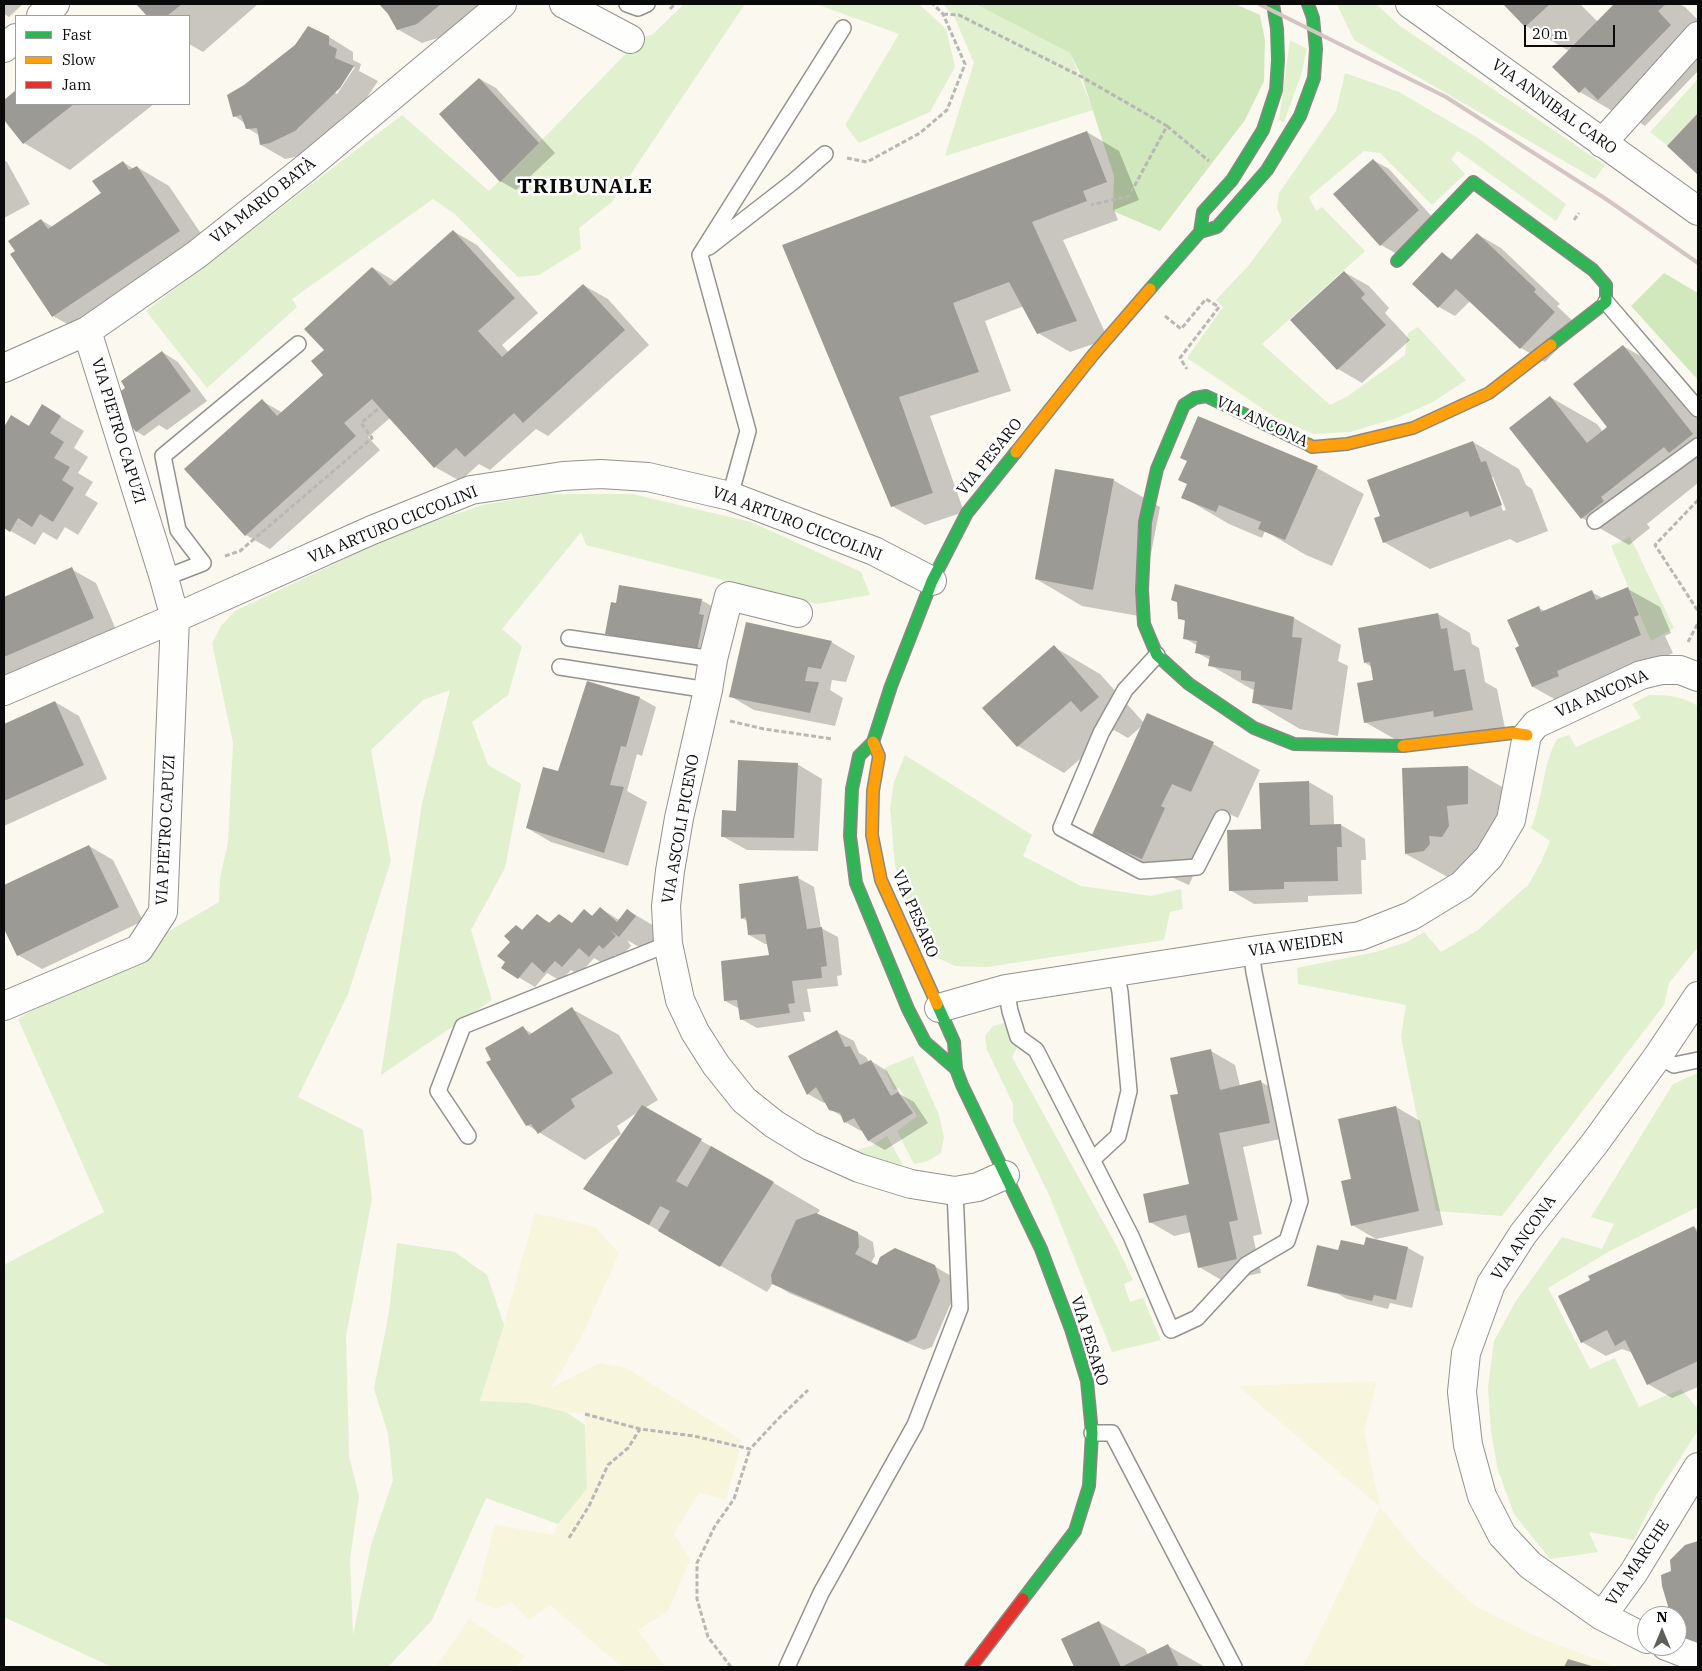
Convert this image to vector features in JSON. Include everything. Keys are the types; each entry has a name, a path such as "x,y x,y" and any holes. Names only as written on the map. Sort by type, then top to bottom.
{"street":[{"path":"42,15 55,4"},
{"name":"VIA MARIO BATÀ","path":"4,368 87,331 196,255 307,167 502,4"},
{"path":"564,4 630,39"},
{"name":"VIA PESARO","path":"956,1069 925,1042 908,1009 856,883 850,836 852,789 859,756 873,742 891,686 932,581 966,513 1093,355 1200,232 1203,212 1232,180 1263,130 1276,90 1278,60 1274,4"},
{"name":"VIA PESARO","path":"1200,232 1218,227 1267,170 1300,116 1314,78 1316,49 1313,18 1308,4"},
{"name":"VIA ANNIBAL CARO","path":"1410,4 1698,211"},
{"path":"1602,143 1698,36"},
{"path":"4,48 15,39"},
{"path":"1398,261 1473,182 1593,270 1606,285 1606,302"},
{"name":"VIA ANCONA","path":"1606,302 1489,393 1413,428 1347,444 1312,447 1206,396 1195,398 1184,405 1157,469 1145,522 1142,590 1144,624 1157,655 1189,684 1254,728 1294,744 1401,746 1513,733 1531,729 1641,675 1662,670 1680,670 1698,677"},
{"name":"VIA PIETRO CAPUZI","path":"4,1006 139,948 163,912 175,618 87,331"},
{"name":"VIA ARTURO CICCOLINI","path":"175,618 372,530 471,490 564,476 601,474 648,477 730,496 874,551 932,581"},
{"name":"VIA ASCOLI PICENO","path":"798,613 729,596 712,659 708,690 670,871 666,906 668,944 680,1000 695,1032 716,1065 744,1100 774,1124 810,1146 859,1168 912,1184 955,1191 978,1187 1005,1175"},
{"path":"4,690 175,618"},
{"name":"VIA WEIDEN","path":"931,1007 1006,989 1360,936 1411,916 1462,885 1489,857 1511,820 1531,729"},
{"name":"VIA PESARO","path":"873,742 879,756 873,791 872,834 881,880 931,1007 954,1042 956,1069 962,1086 1041,1249 1071,1329 1087,1381 1092,1433 1089,1486 1075,1531 971,1667"},
{"name":"VIA PESARO","path":"856,883 866,885 906,973"},
{"name":"VIA ANCONA","path":"1602,1616 1530,1565 1502,1535 1482,1496 1468,1445 1462,1392 1466,1353 1491,1284 1523,1234 1595,1144 1698,996"},
{"name":"VIA MARCHE","path":"1637,1634 1602,1616 1634,1572 1698,1467"}],"lane":[{"path":"628,4 638,8 647,4"},
{"path":"730,496 748,431 700,255 843,28"},
{"path":"700,255 794,181 825,154"},
{"path":"1606,302 1698,409"},
{"path":"164,578 203,563 178,530 163,456 298,344"},
{"path":"1595,522 1698,446"},
{"path":"569,638 712,659"},
{"path":"1157,655 1125,690 1115,707 1101,733 1061,828 1141,871 1160,870 1197,867 1222,818"},
{"path":"560,666 708,690"},
{"path":"468,1136 438,1090 463,1026 668,944"},
{"path":"1006,989 1018,1037 1036,1050 1131,1236 1171,1330 1197,1318 1246,1265 1287,1241 1300,1200 1251,951"},
{"path":"1092,1160 1118,1136 1129,1091 1120,992 1116,972"},
{"path":"1658,1056 1674,1065 1698,1060"},
{"path":"787,1667 821,1593 915,1426 960,1308 955,1191"},
{"path":"1092,1433 1112,1433 1234,1667"}],"path":[{"path":"825,154 867,162 920,133 947,110 965,64 943,14 933,4"},
{"path":"943,14 959,15 1082,77 1167,126 1212,163"},
{"path":"1091,205 1129,196 1167,126"},
{"path":"1574,221 1579,213"},
{"path":"1195,398 1195,384 1180,358 1219,307"},
{"path":"203,563 240,552 372,438 361,423 379,408"},
{"path":"1698,500 1655,545 1698,611"},
{"path":"1686,648 1689,638 1698,623"},
{"path":"764,729 833,739"},
{"path":"731,1667 708,1637 697,1599 697,1563 715,1526 734,1499 750,1449 808,1390"},
{"path":"585,1414 640,1428 694,1436 750,1449"},
{"path":"569,1538 589,1506 608,1465 628,1448 640,1428"}],"shaded area":[{"path":"535,1213 595,1227 619,1253 581,1338 551,1388 600,1363 626,1368 740,1439 739,1452 726,1499 699,1493 674,1534 690,1560 668,1611 638,1630 665,1667 622,1667 550,1605 529,1620 511,1602 496,1609 475,1600 495,1525 554,1535 558,1524 587,1489 585,1414 566,1412 528,1403 480,1402 504,1325"},
{"path":"1377,1381 1364,1431 1380,1507 1238,1386"},
{"path":"1380,1507 1416,1551 1475,1606 1533,1635 1616,1667 1303,1667"},
{"path":"469,1619 525,1656 516,1667 436,1667"}],"green space":[{"path":"684,4 745,4 612,202 579,228 581,249 539,275 518,277 456,215 433,199 292,299 297,307 207,388 146,311 402,115 489,191 539,143 642,37 652,35"},
{"path":"816,4 919,4 946,29 955,67 930,112 859,143 845,125 899,34"},
{"path":"943,4 975,4 1070,53 1093,110 945,156 974,63 954,16"},
{"path":"975,4 1235,4 1260,15 1265,40 1264,81 1245,120 1160,231 1113,211 1114,176 1082,77 1070,53"},
{"path":"1337,4 1376,4 1400,26 1605,165 1595,179 1354,40"},
{"path":"1290,40 1307,49 1301,75 1284,122 1279,120"},
{"path":"1345,73 1399,92 1478,138 1566,204 1556,221 1458,151 1451,159 1465,174 1432,205 1380,153 1364,151 1309,197 1316,211 1322,207 1365,251 1262,344 1330,405 1348,396 1405,355 1408,333 1418,327 1466,380 1433,402 1397,418 1350,432 1314,434 1275,417 1187,358 1223,307 1216,300 1249,265 1282,221 1277,208 1279,193 1336,111"},
{"path":"1698,79 1698,113 1668,146 1650,132"},
{"path":"1664,273 1698,293 1698,380 1631,306"},
{"path":"546,494 632,494 751,522 861,572 870,595 817,604 586,545 581,532 502,629 522,646 508,695 472,722 488,765 521,784 505,868 471,930 492,1000 381,1075 422,804 450,690 423,700 371,750 391,861 348,994 298,1097 363,1130 372,1199 346,1336 349,1456 359,1496 350,1559 353,1635 371,1545 393,1480 388,1433 374,1389 389,1312 397,1243 455,1252 487,1275 504,1325 480,1401 528,1403 566,1412 585,1425 587,1489 558,1524 486,1498 432,1620 388,1667 112,1667 4,1617 4,1265 104,1212 18,1019 219,902 220,878 228,842 233,743 212,643 221,626 235,611 404,531 483,505"},
{"path":"1630,537 1674,628 1651,641 1611,546"},
{"path":"1649,695 1675,697 1698,706 1698,947 1669,983 1664,1005 1502,1216 1436,1211 1401,1037 1406,1005 1298,984 1297,968 1376,952 1407,942 1424,932 1441,952 1478,930 1529,884 1550,841 1531,828 1548,760 1557,739 1569,735 1576,747 1641,718 1632,704"},
{"path":"905,755 1032,835 1023,856 1081,886 1151,896 1181,889 1183,909 1170,912 1164,940 987,967 955,966 940,959 932,952 903,895 895,865 890,808 894,782"},
{"path":"1004,1023 1017,1048 1012,1057 1116,1245 1133,1280 1124,1284 1130,1302 1143,1298 1161,1340 1112,1352 1050,1197 1013,1121 1013,1104 987,1050 985,1036 993,1026"},
{"path":"913,1056 939,1115 944,1137 941,1153 928,1161 914,1164 897,1131 917,1116 899,1088 894,1090 884,1068"},
{"path":"1698,1073 1698,1207 1610,1251 1548,1288 1590,1369 1615,1358 1639,1407 1681,1389 1698,1409 1697,1432 1657,1494 1634,1540 1589,1532 1598,1552 1550,1559 1514,1514 1498,1470 1491,1432 1488,1388 1494,1341 1516,1301 1562,1237 1602,1249 1614,1224 1591,1217 1673,1084"},
{"path":"887,1136 903,1165 854,1151 871,1146"}],"building":[{"path":"136,4 182,4 168,15 146,15"},
{"path":"379,4 441,4 417,24 397,30 388,14"},
{"path":"1503,4 1550,4 1525,27"},
{"path":"1614,4 1664,4 1658,11 1671,25 1598,100 1585,87 1579,93 1552,67"},
{"path":"308,26 329,36 329,45 337,49 335,58 354,66 340,88 295,131 270,143 260,145 257,128 246,129 241,115 233,117 227,95 244,85 295,45"},
{"path":"479,78 539,143 500,182 439,114"},
{"path":"15,91 15,105 73,105 23,144 4,120 4,100"},
{"path":"1698,113 1698,175 1667,146"},
{"path":"1087,131 1107,182 1083,191 1087,201 1032,222 1077,321 1037,334 1009,282 953,303 979,372 899,397 933,493 891,507 782,245"},
{"path":"1373,159 1419,210 1380,246 1333,194"},
{"path":"123,161 129,170 137,166 180,231 52,317 10,254 15,251 8,241 41,219 48,229 101,193 92,181"},
{"path":"453,230 515,298 478,331 502,357 583,284 625,330 523,423 514,413 465,457 456,448 434,468 372,399 344,423 356,436 245,536 184,469 262,399 277,416 323,375 311,361 324,350 304,329 372,267 390,286"},
{"path":"1477,233 1536,289 1534,292 1555,312 1520,349 1456,289 1438,308 1412,284 1442,252 1451,260"},
{"path":"1344,271 1365,294 1361,298 1386,325 1337,370 1290,320"},
{"path":"1623,345 1693,434 1669,453 1664,447 1601,497 1604,501 1581,519 1509,428 1550,396 1587,443 1607,427 1573,384"},
{"path":"162,351 191,391 136,432 110,399 125,388 121,381"},
{"path":"42,404 61,416 50,433 64,442 54,458 70,467 62,480 74,488 53,522 40,514 32,527 18,518 10,532 4,528 4,427 11,415 29,426"},
{"path":"1198,416 1318,466 1285,540 1258,529 1261,522 1219,505 1216,512 1181,498 1187,484 1178,480 1187,461 1180,458"},
{"path":"1473,441 1481,462 1486,461 1502,505 1470,517 1468,511 1383,543 1374,518 1380,516 1367,480"},
{"path":"1055,469 1114,479 1093,590 1035,579"},
{"path":"72,567 94,618 4,657 4,597"},
{"path":"1175,584 1294,617 1292,637 1302,638 1292,710 1252,703 1255,682 1241,680 1241,671 1208,666 1210,656 1195,653 1197,641 1183,639 1185,620 1178,619 1177,602 1171,600"},
{"path":"619,585 702,599 699,614 704,615 697,651 635,644 636,640 605,634 611,602 616,603"},
{"path":"1628,587 1639,615 1634,617 1641,635 1557,671 1559,676 1532,687 1515,648 1519,646 1507,620 1539,606 1541,612 1592,590 1596,600"},
{"path":"1438,613 1441,629 1447,628 1454,671 1465,669 1473,710 1434,717 1433,711 1364,723 1357,683 1373,680 1370,662 1364,663 1358,628"},
{"path":"746,622 832,641 821,669 808,667 805,681 819,682 810,713 729,697"},
{"path":"1054,645 1099,697 1081,712 1071,701 1017,747 982,708"},
{"path":"587,681 640,697 626,747 621,746 610,785 624,787 604,853 526,828 543,767 558,771"},
{"path":"55,701 84,765 4,801 4,724"},
{"path":"1147,713 1214,742 1191,792 1172,784 1161,806 1165,808 1142,859 1091,837"},
{"path":"738,760 798,763 794,838 721,837 722,810 736,811"},
{"path":"1468,766 1468,804 1447,806 1449,826 1442,837 1429,836 1430,844 1424,851 1405,854 1402,768"},
{"path":"1309,781 1310,825 1341,824 1342,847 1337,847 1338,881 1284,882 1284,889 1229,891 1227,830 1261,829 1259,783"},
{"path":"89,845 119,907 17,956 4,929 4,885"},
{"path":"798,876 807,929 822,927 827,966 821,967 822,978 792,981 795,1003 788,1004 790,1013 740,1020 737,1000 724,1001 721,961 769,955 765,934 748,935 746,917 741,919 739,884"},
{"path":"600,907 617,922 627,909 636,916 619,937 610,930 616,936 603,949 599,945 589,957 579,948 562,967 555,961 544,973 532,962 518,979 501,968 505,962 497,956 510,942 504,936 516,925 522,930 537,914 549,923 559,914 572,923 584,909 592,916"},
{"path":"572,1007 613,1073 571,1099 575,1107 538,1134 531,1124 526,1126 486,1062 491,1060 485,1048 523,1026 529,1035"},
{"path":"837,1030 845,1047 850,1046 860,1065 871,1060 891,1096 898,1092 913,1113 868,1141 854,1118 844,1123 840,1113 829,1110 816,1087 807,1095 788,1056"},
{"path":"1211,1049 1220,1090 1261,1080 1270,1123 1219,1133 1238,1220 1229,1222 1237,1259 1198,1268 1186,1215 1149,1223 1143,1194 1189,1184 1170,1095 1178,1094 1170,1058"},
{"path":"642,1105 702,1139 676,1181 687,1187 711,1146 774,1182 720,1267 658,1231 670,1211 660,1206 649,1225 583,1189"},
{"path":"1396,1106 1419,1211 1351,1226 1341,1181 1351,1179 1338,1119"},
{"path":"816,1213 858,1232 859,1247 855,1254 877,1265 880,1257 895,1248 935,1265 940,1281 916,1338 907,1342 772,1284 771,1275 796,1220"},
{"path":"1694,1226 1698,1235 1698,1361 1647,1385 1625,1340 1615,1346 1607,1330 1581,1343 1558,1296 1590,1280 1588,1276"},
{"path":"1366,1237 1408,1247 1396,1300 1374,1295 1372,1301 1307,1286 1317,1245 1338,1250 1341,1240 1364,1245"},
{"path":"1698,1541 1698,1642 1687,1638 1687,1606 1668,1606 1662,1586 1661,1575 1671,1571 1670,1560 1685,1545"},
{"path":"1099,1621 1121,1667 1074,1667 1061,1639"},
{"path":"1168,1644 1179,1667 1121,1667"},
{"path":"1568,1659 1595,1667 1564,1667"}],"railway":[{"path":"1259,4 1446,97 1606,199 1698,263"}],"traffic: fast":[{"path":"1200,232 1203,212 1232,180 1263,130 1276,90 1278,60 1277,29 1273,4"},
{"path":"1150,289 1200,232 1217,227 1267,170 1300,116 1314,78 1316,49 1313,18 1308,4"},
{"path":"1397,261 1473,182 1593,270 1606,285 1606,302 1551,345"},
{"path":"1309,445 1206,396 1195,398 1184,405 1157,469 1145,522 1142,590 1144,624 1157,655 1189,684 1254,728 1294,744 1403,746"},
{"path":"956,1069 925,1042 908,1009 856,883 850,836 852,789 859,756 873,742 891,686 932,581 967,513 1016,452"},
{"path":"937,1004 954,1042 956,1069 962,1085 1041,1249 1071,1329 1087,1381 1092,1433 1089,1486 1075,1531 1023,1599"}],"traffic: slow":[{"path":"1016,452 1093,355 1150,289"},
{"path":"1309,445 1312,447 1347,444 1413,428 1489,393 1551,345"},
{"path":"1403,746 1513,733 1527,735"},
{"path":"873,742 879,756 873,791 872,835 881,880 937,1004"}],"traffic: jam":[{"path":"971,1667 1023,1599"}],"district":[{"name":"TRIBUNALE","path":"585,187"}]}
